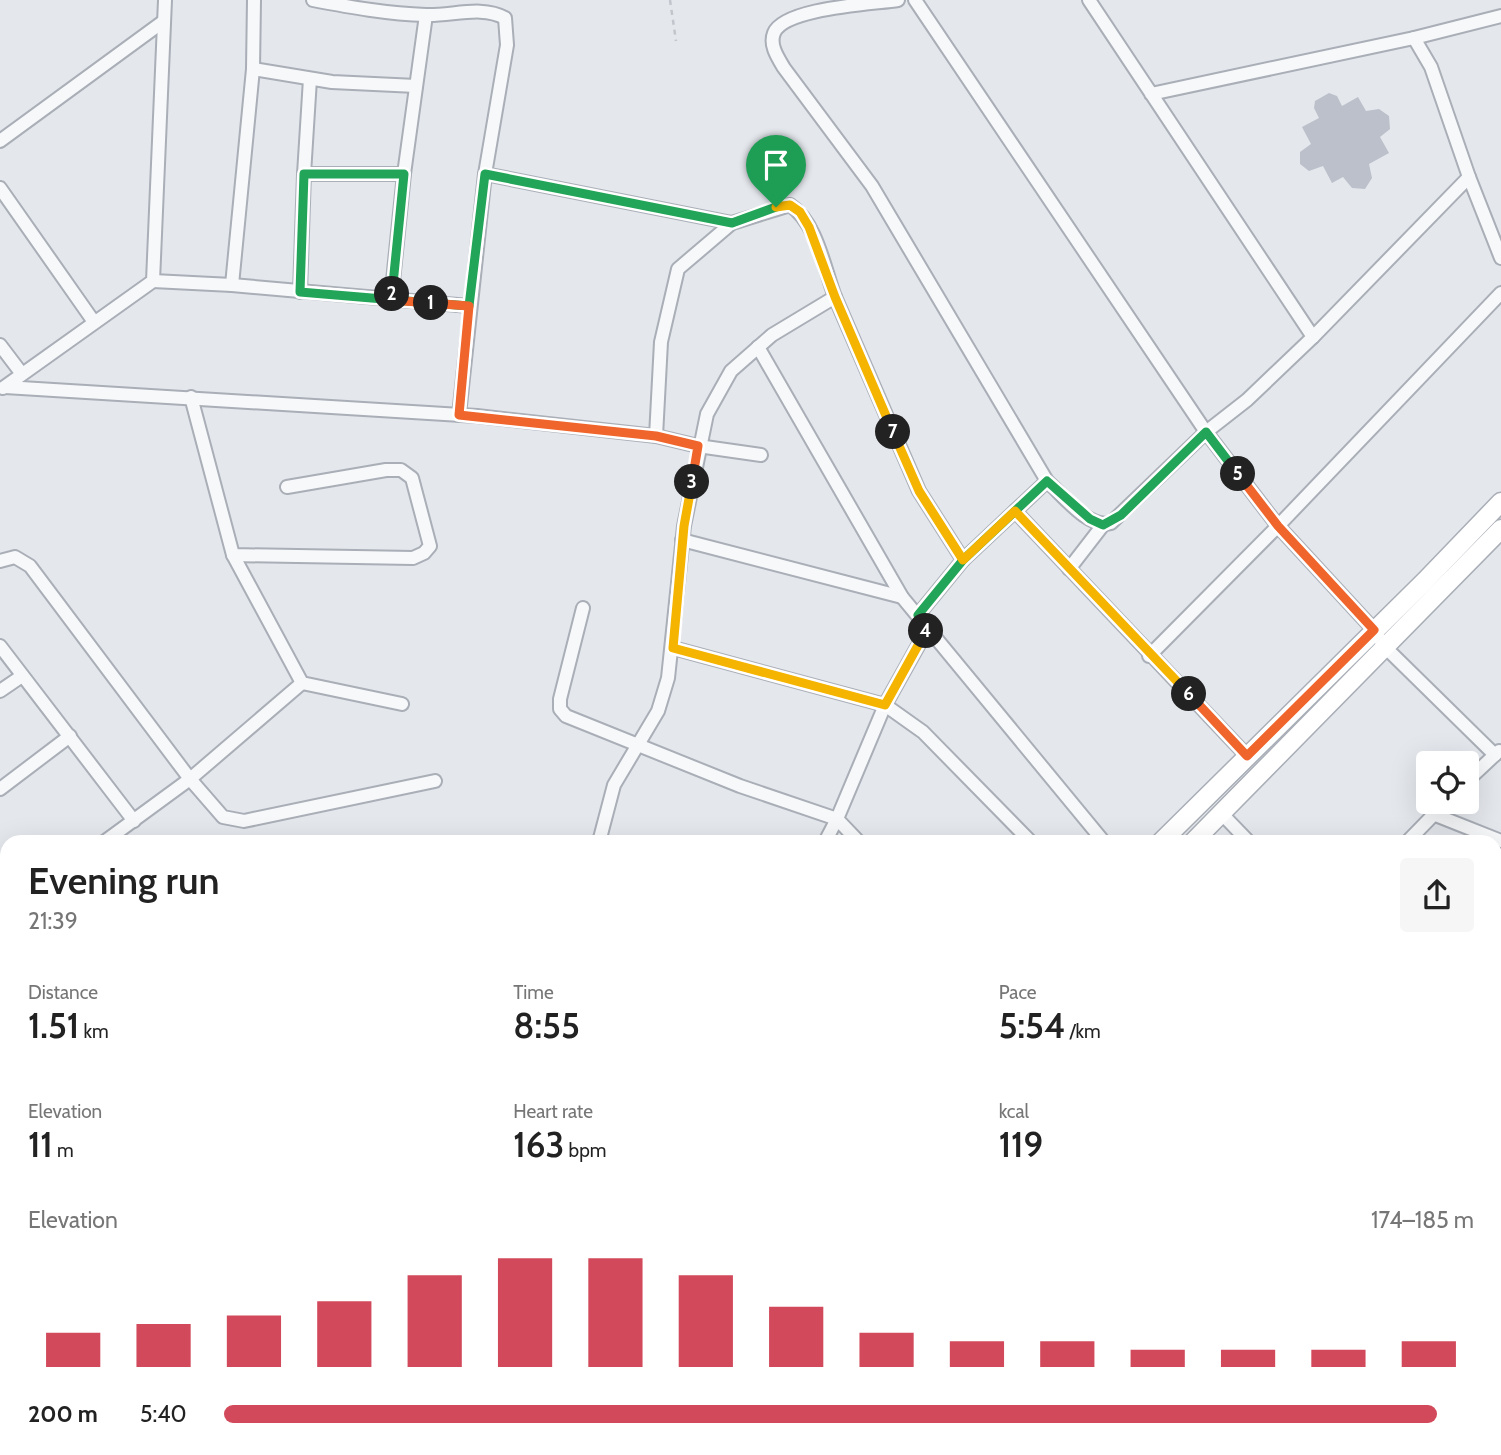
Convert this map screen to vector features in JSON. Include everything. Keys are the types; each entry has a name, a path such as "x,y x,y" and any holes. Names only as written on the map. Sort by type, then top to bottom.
{"street":[{"path":"153,281 165,0"},
{"path":"232,285 253,69 254,0"},
{"path":"313,0 355,8 426,15 471,12 496,13 505,18 507,45 485,174 459,415"},
{"path":"898,0 803,14 782,21 774,34 773,47 784,68 872,186 1047,481 1090,519 1103,525"},
{"path":"915,0 1206,432 1278,526 1374,630 1384,646 1498,752 1479,770"},
{"path":"1089,0 1313,337"},
{"path":"391,300 404,174 426,15"},
{"path":"1151,94 1413,38 1501,16"},
{"path":"0,141 164,21"},
{"path":"1413,38 1431,67 1469,177 1501,258"},
{"path":"253,69 310,79 416,86"},
{"path":"300,292 310,79"},
{"path":"304,174 404,174"},
{"path":"485,174 732,223"},
{"path":"1069,569 1103,525 1121,515 1206,432 1247,400 1313,337 1469,177"},
{"path":"0,188 94,322"},
{"path":"656,436 661,342 678,269 732,223 790,205 800,212 809,227 835,297 919,491 963,560"},
{"path":"3,388 153,281 232,285 469,306"},
{"path":"1149,656 1278,526 1501,293"},
{"path":"601,835 614,785 658,710 673,648 682,540 698,446 707,414 731,371 758,347 835,297"},
{"path":"0,345 22,374"},
{"path":"758,347 902,597 1098,835"},
{"path":"3,388 191,397 459,415 656,436 698,446 761,455"},
{"path":"191,397 233,555 302,683 402,704"},
{"path":"233,555 413,558 424,553 429,546 412,478 401,470 386,470 287,487"},
{"path":"918,615 963,560 1047,481"},
{"path":"1168,835 1501,502"},
{"path":"1015,511 1149,656 1247,756"},
{"path":"1200,835 1501,529"},
{"path":"682,540 902,597"},
{"path":"0,561 15,557 30,566 190,779 223,817 244,821 435,782"},
{"path":"583,608 561,709 566,716 637,746 836,819 852,835"},
{"path":"828,835 885,705 928,628"},
{"path":"0,646 134,821"},
{"path":"673,648 885,705 923,732 1024,835"},
{"path":"0,691 22,676"},
{"path":"114,835 190,779 302,683"},
{"path":"0,789 70,736"},
{"path":"1221,813 1242,835"},
{"path":"1414,835 1433,814 1486,835"}],"path":[{"path":"670,0 676,41"}],"building":[{"path":"1329,93 1337,96 1342,106 1358,97 1366,111 1379,109 1389,116 1390,129 1380,137 1389,153 1369,164 1372,178 1365,189 1352,188 1343,177 1332,183 1323,166 1309,171 1300,164 1300,152 1311,144 1302,127 1319,118 1314,108 1315,101"}],"route":[{"path":"776,207 732,223 485,174 469,306 391,300 300,292 304,174 404,174 391,300 469,306 459,415 656,436 698,446 684,526 673,648 885,705 928,628 918,615 963,560 1015,511 1047,481 1090,519 1103,525 1111,523 1206,432 1278,526 1374,630 1247,756 1149,656 1015,511 963,560 919,491 835,297 809,227 800,212 790,205 776,207"}]}
